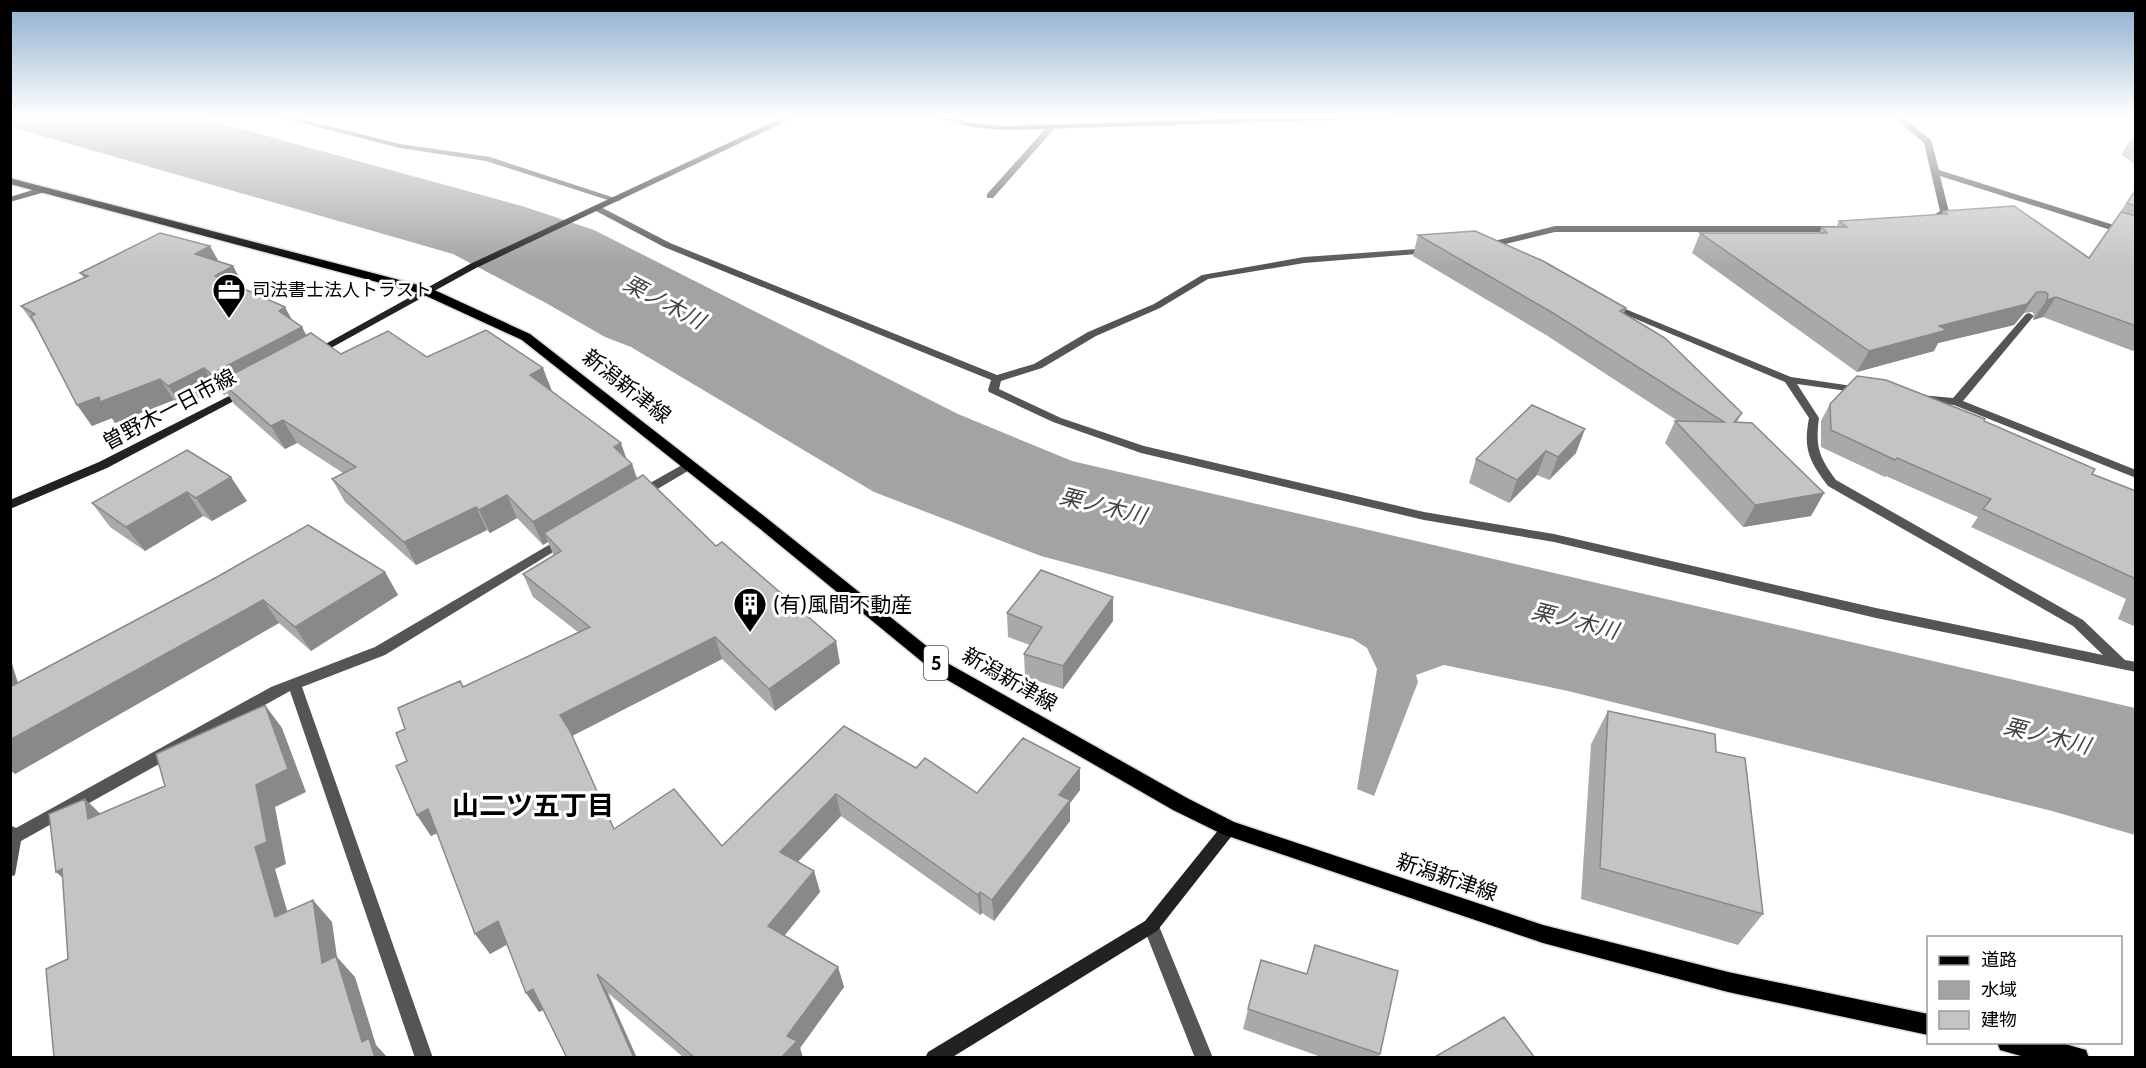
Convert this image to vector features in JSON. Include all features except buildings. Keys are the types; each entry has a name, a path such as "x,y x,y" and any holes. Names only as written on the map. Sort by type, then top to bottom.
{"main road":[{"name":"新潟新津線","path":"10,181 426,291 526,337 943,669 1180,804 1229,828 1543,934 1728,982 1927,1025"},
{"path":"2017,1044 2078,1058"}],"street":[{"path":"509,166 617,200"},
{"path":"306,358 473,266 689,166"},
{"path":"990,196 1017,166"},
{"path":"1923,221 1935,219 1945,212 1934,166"},
{"path":"1936,172 2136,235"},
{"path":"10,200 42,190"},
{"path":"597,208 667,245 997,379 1038,366 1092,334 1157,306 1205,277 1304,260 1443,249"},
{"path":"1509,256 1483,246 1555,229 1736,231 1842,229"},
{"path":"1600,302 1789,380 1878,392"},
{"path":"1956,402 2029,316"},
{"path":"997,379 993,390 1058,420 1141,449 1424,516 1554,538 1876,613 2136,667"},
{"path":"1789,380 1814,418 1810,437 1814,459 1832,483 2078,623 2120,663"},
{"name":"曽野木一日市線","path":"10,505 103,465 256,385"},
{"path":"1911,396 1956,402 2136,474"},
{"path":"629,501 688,465"},
{"path":"10,870 12,834 276,691 380,651 579,531"},
{"path":"294,684 424,1058"},
{"path":"934,1058 1151,927 1229,828"},
{"path":"1151,927 1204,1058"}],"water":[{"name":"栗ノ木川","path":"146,166 376,166 522,206 594,230 958,414 1072,461 2135,708 2135,835 2052,811 1568,691 1444,665 1416,675 1418,682 1374,796 1357,789 1377,669 1367,648 1353,639 1041,556 874,492 631,347 605,337 453,254"}],"place":[{"name":"司法書士法人トラスト","path":"229,319"},
{"name":"(有)風間不動産","path":"750,633"}],"district":[{"name":"山二ツ五丁目","path":"533,805"}]}
